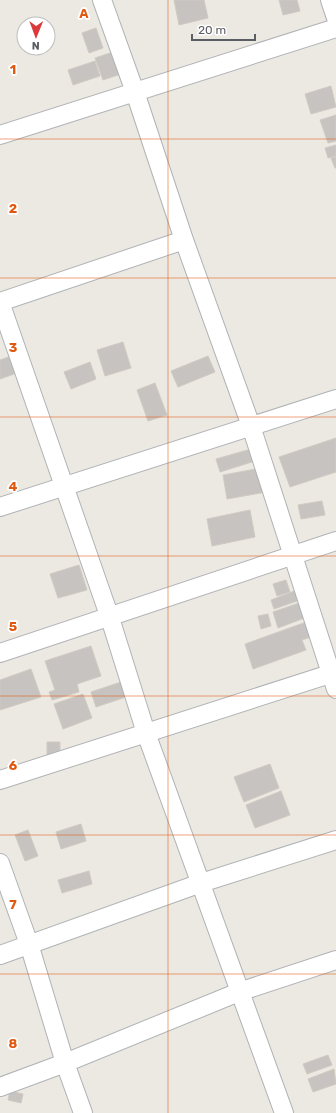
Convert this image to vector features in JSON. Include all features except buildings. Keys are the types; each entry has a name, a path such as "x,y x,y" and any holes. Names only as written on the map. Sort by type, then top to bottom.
{"street":[{"path":"0,780 146,733 334,678 293,557 252,426 184,240 136,92 102,0"},
{"path":"330,0 336,18"},
{"path":"0,135 336,28"},
{"path":"184,240 0,302 110,618 146,733 284,1113"},
{"path":"0,507 336,399"},
{"path":"0,653 293,557 336,541"},
{"path":"0,955 201,883 336,840"},
{"path":"0,863 29,944 65,1063 83,1113"},
{"path":"0,1087 65,1063 239,992 336,960"}]}
